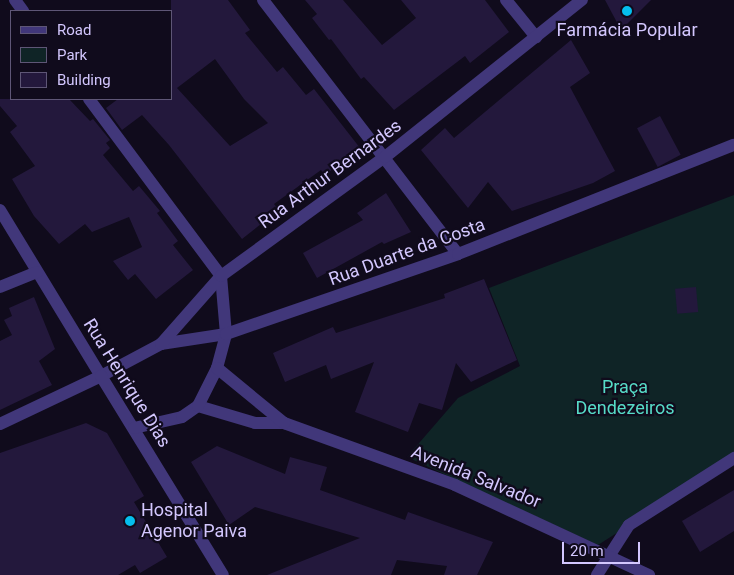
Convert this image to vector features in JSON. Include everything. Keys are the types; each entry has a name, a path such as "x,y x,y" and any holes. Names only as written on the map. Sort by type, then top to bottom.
{"street":[{"path":"263,0 458,254"},
{"path":"506,0 536,37"},
{"name":"Rua Arthur Bernardes","path":"101,376 161,344 222,276 385,157 582,0"},
{"path":"90,100 222,276 226,334 217,368 198,406 182,417 134,428"},
{"name":"Rua Duarte da Costa","path":"161,344 226,334 458,254 734,145"},
{"name":"Rua Henrique Dias","path":"0,210 223,575"},
{"path":"0,287 37,272"},
{"name":"Avenida Salvador","path":"217,368 284,423 455,485 608,553 650,575"},
{"path":"0,424 101,376"},
{"name":"Avenida Salvador","path":"198,406 255,423 284,423"},
{"path":"597,575 608,553 629,525 734,458"}],"green space":[{"name":"Praça Dendezeiros","path":"734,195 734,458 598,545 407,457 458,398 520,366 489,288"}],"building":[{"path":"171,0 228,0 250,30 245,33 277,72 283,67 306,95 314,89 360,148 325,175 321,170 274,204 277,208 264,218 266,220 242,239 169,145 142,115 122,130 106,108 117,100 172,100","holes":["215,59 244,99 268,123 230,146 177,88"]},
{"path":"305,0 343,0 382,45 416,18 401,0 485,0 509,32 470,63 465,56 394,110 364,77 361,79 331,39 329,40 312,18 317,14"},
{"path":"605,0 651,0 621,30"},
{"path":"571,40 590,73 570,87 615,171 593,183 512,211 488,182 468,208 421,150 445,128 454,138"},
{"path":"0,99 70,100 90,121 93,119 110,140 106,143 110,148 103,155 133,191 139,186 160,211 157,213 178,241 173,245 193,270 156,299 135,274 128,280 113,261 142,247 129,217 92,232 85,224 59,244 34,216 12,179 35,166 10,132 17,126 0,106"},
{"path":"660,116 681,155 658,167 637,128"},
{"path":"386,193 411,232 384,244 382,242 317,278 303,253 363,220 357,213"},
{"path":"484,279 517,360 471,382 456,363 442,410 419,403 408,432 355,412 374,362 331,379 326,365 285,382 273,353 333,327 336,333 445,298 444,294"},
{"path":"696,287 698,312 677,314 675,289"},
{"path":"34,297 55,349 39,361 52,385 0,410 0,341 12,335 4,320 12,316 9,308"},
{"path":"86,423 107,433 144,496 134,502 167,557 140,573 135,565 118,575 0,575 0,453"},
{"path":"217,446 285,474 290,457 327,467 320,490 405,520 408,512 493,542 477,575 444,575 447,566 397,560 391,575 267,575 360,538 255,507 229,525 191,462"},
{"path":"734,490 734,531 700,552 682,521"}],"place":[{"name":"Farmácia Popular","path":"627,11"},
{"name":"Hospital Agenor Paiva","path":"130,521"}]}
